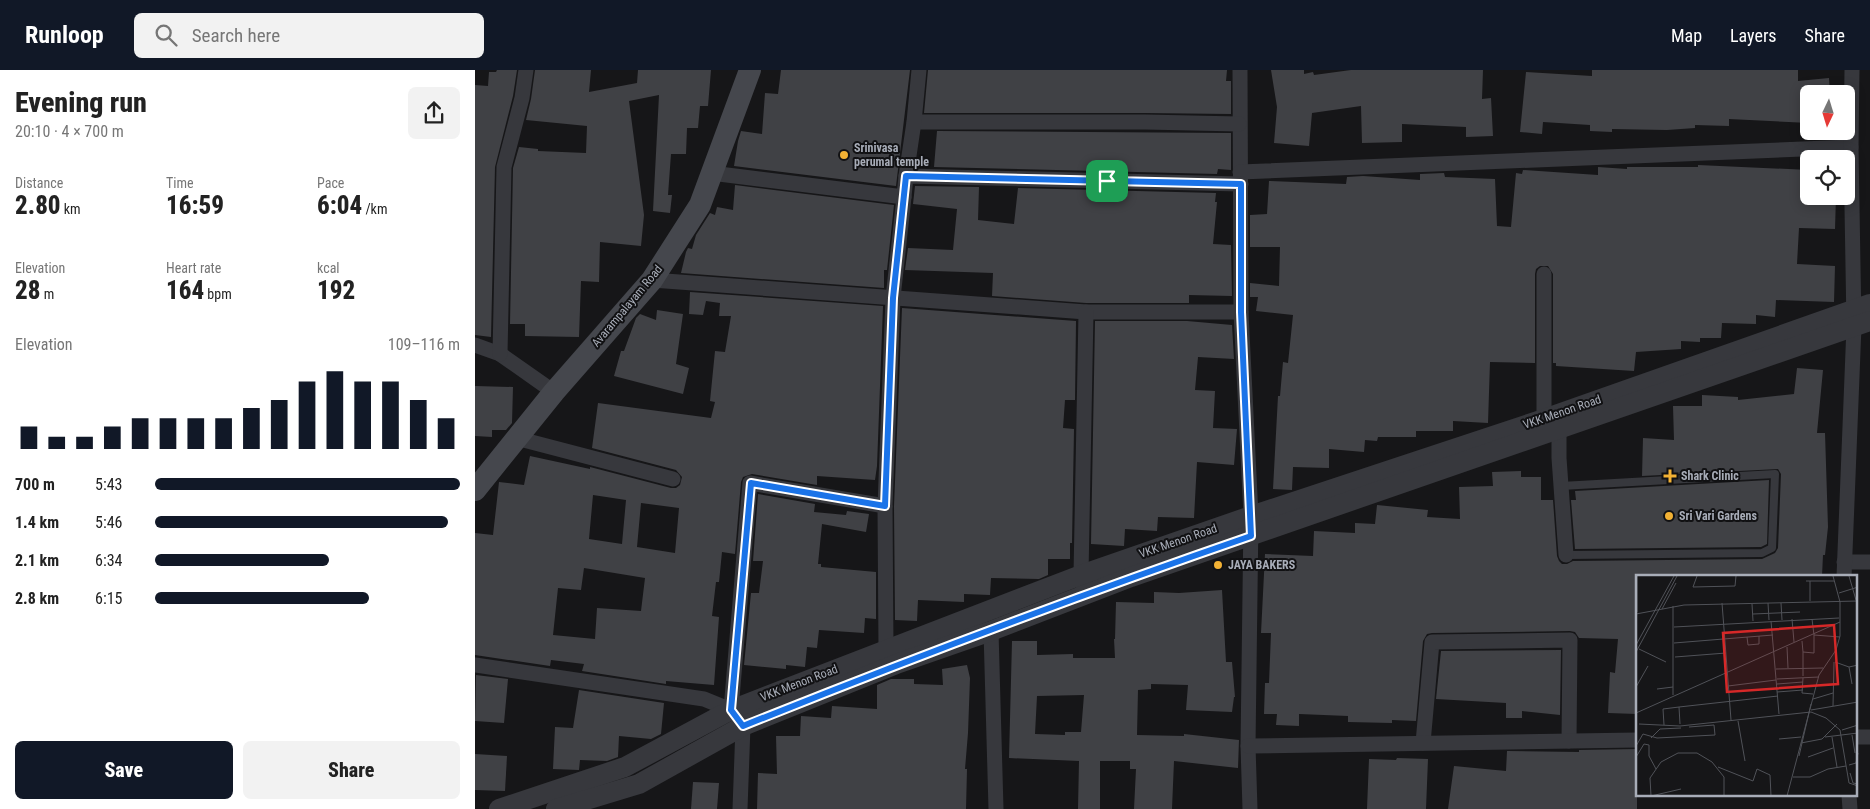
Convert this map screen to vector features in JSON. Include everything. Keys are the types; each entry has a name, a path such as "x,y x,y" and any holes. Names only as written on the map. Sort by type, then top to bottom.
{"main road":[{"name":"Avarampalayam Road","path":"475,490 554,392 651,280 700,205 750,70"}],"street":[{"path":"500,354 504,167 522,98 526,70"},
{"path":"886,649 885,506 893,298 919,70"},
{"path":"1240,70 1241,312 1251,516 1249,809"},
{"path":"1851,70 1851,147 1862,315 1844,569 1870,562"},
{"path":"914,122 1239,124"},
{"path":"906,176 1241,178 1851,147"},
{"path":"711,173 904,197"},
{"path":"1543,274 1552,424 1561,486 1566,555"},
{"path":"651,280 1086,312 1241,312"},
{"path":"1083,585 1086,312"},
{"name":"VKK Menon Road","path":"499,809 625,767 886,649 1083,585 1251,536 1552,424 1862,315"},
{"path":"475,345 500,354 554,392"},
{"name":"VKK Menon Road","path":"557,809 639,784 737,718 991,631 1083,585 1251,516 1552,424"},
{"path":"516,438 673,480"},
{"path":"740,809 737,718 751,483 885,506"},
{"path":"991,631 995,809"},
{"path":"1423,743 1432,642 1570,640 1569,741"},
{"path":"475,665 704,699 737,718"},
{"path":"1857,737 1870,737"},
{"path":"1248,746 1636,740"},
{"path":"1849,796 1850,809"}],"lane":[{"path":"1561,486 1775,474 1772,548 1762,553 1566,555"}],"building":[{"path":"497,70 517,70 513,96 495,167 491,337 475,335 475,85 488,86 489,72 496,72"},
{"path":"535,70 591,70 589,92 637,83 638,70 711,70 708,106 700,106 698,128 687,128 686,154 671,154 668,195 672,195 670,213 653,211 659,95 629,101 644,215 641,246 600,242 599,282 581,281 579,337 525,336 525,324 510,324 513,168 519,147 538,149 538,151 586,153 587,126 526,120"},
{"path":"781,70 910,70 896,186 734,166 741,131 762,134 765,93 778,94"},
{"path":"928,70 1227,70 1226,81 1231,81 1231,114 924,113"},
{"path":"1271,70 1304,70 1304,74 1313,72 1314,75 1351,70 1483,70 1482,99 1491,98 1493,136 1466,137 1466,127 1402,124 1402,142 1362,143 1361,106 1312,113 1309,146 1274,143 1277,107"},
{"path":"1592,70 1798,70 1798,81 1829,78 1829,85 1800,85 1800,123 1729,119 1729,126 1695,125 1695,128 1667,130 1612,129 1612,132 1590,131 1590,125 1543,122 1542,134 1520,132 1526,72 1592,76"},
{"path":"937,131 1231,133 1231,170 1218,169 1217,174 934,167"},
{"path":"1698,165 1800,170 1800,205 1836,205 1835,229 1799,228 1797,264 1835,266 1834,302 1776,300 1775,317 1756,315 1756,324 1722,323 1721,338 1700,338 1700,342 1681,341 1681,349 1636,352 1634,371 1556,366 1556,363 1553,363 1553,274 1548,266 1540,266 1536,269 1535,274 1535,363 1490,362 1488,423 1453,421 1453,431 1416,431 1416,437 1378,437 1377,441 1365,440 1364,452 1329,449 1329,468 1293,467 1292,490 1273,489 1278,396 1280,396 1283,362 1288,363 1293,315 1256,311 1258,297 1250,297 1250,283 1279,286 1280,247 1250,247 1250,215 1267,214 1269,181 1346,184 1347,177 1363,176 1420,180 1420,174 1444,173 1445,177 1495,179 1497,226 1511,227 1516,173 1522,174 1523,170 1598,175 1598,167 1627,169 1627,167 1698,167"},
{"path":"735,185 894,205 887,270 884,270 884,288 681,273 686,252 688,248 692,249 696,235 710,213 715,215 717,207 733,210"},
{"path":"915,186 979,187 978,220 1014,224 1018,188 1216,193 1215,202 1217,202 1213,244 1231,245 1232,296 1189,295 1189,303 1086,303 992,296 993,273 905,270 908,248 953,250 957,209 913,204"},
{"path":"690,292 883,306 875,480 817,476 817,485 752,474 743,477 735,554 722,552 719,582 716,582 712,616 719,617 714,685 666,681 666,684 582,671 584,664 551,660 550,666 475,655 475,533 493,535 499,482 524,485 530,456 590,469 590,467 671,488 676,488 680,485 682,477 676,470 592,448 598,403 711,418 715,402 710,401 715,351 725,352 731,316 719,316 720,303 706,301 703,315 689,314","holes":["593,495 626,500 622,544 589,539","641,503 679,508 675,553 637,547","584,568 645,578 641,611 597,608 595,639 553,635 558,588 581,590"]},
{"path":"902,308 1076,321 1075,400 1065,400 1063,428 1074,429 1072,543 1070,543 1070,559 1048,559 1048,575 1039,579 991,578 990,595 964,594 964,602 918,600 917,621 895,620 894,506"},
{"path":"657,310 683,314 676,364 689,368 683,394 614,376 621,351 624,351 636,318 640,314 656,320"},
{"path":"1095,321 1187,321 1232,325 1234,359 1198,357 1195,390 1215,391 1213,428 1237,429 1234,465 1197,462 1194,518 1158,517 1157,531 1125,529 1124,546 1091,544"},
{"path":"1797,368 1823,370 1817,433 1825,433 1828,527 1825,555 1823,555 1822,575 1636,575 1636,714 1608,713 1610,672 1615,673 1618,639 1579,638 1575,632 1570,631 1427,634 1423,641 1416,721 1392,720 1392,723 1348,722 1348,716 1299,714 1299,726 1276,725 1277,714 1264,714 1265,683 1269,683 1271,633 1261,633 1265,554 1313,556 1314,531 1355,533 1355,523 1375,524 1377,505 1428,510 1427,517 1460,519 1459,487 1493,486 1492,472 1521,471 1521,477 1541,477 1541,500 1553,500 1557,556 1562,564 1573,561 1762,559 1775,553 1778,548 1781,474 1778,469 1642,476 1643,438 1674,440 1673,406 1702,406 1702,395 1738,397 1738,400 1794,394"},
{"path":"475,386 513,387 512,423 506,430 492,430 492,437 475,436"},
{"name":"Sri Vari Gardens","path":"1769,480 1767,544 1761,547 1575,549 1571,500 1576,500 1575,491"},
{"path":"758,494 815,504 814,512 846,515 847,511 869,514 866,532 822,524 818,564 821,564 821,567 876,572 876,619 865,618 864,633 819,630 817,648 807,647 805,667 786,665 786,669 744,665 751,593 759,593 763,561 753,561"},
{"path":"1222,590 1226,662 1232,662 1235,697 1232,712 1186,710 1188,685 1151,684 1151,689 1138,690 1137,735 1184,736 1184,734 1239,740 1238,768 1174,761 1172,809 1134,809 1136,769 1130,769 1130,761 1100,761 1100,809 1078,809 1079,761 1009,758 1012,641 1037,641 1037,655 1073,654 1073,658 1115,658 1116,602 1154,603 1154,592 1179,593","holes":["1084,695 1081,732 1065,732 1065,735 1035,734 1037,696"]},
{"path":"1561,650 1560,715 1522,711 1522,718 1506,718 1506,703 1436,699 1441,651"},
{"path":"967,665 970,678 965,769 967,769 966,809 757,809 758,773 777,774 776,736 800,736 801,716 831,718 832,706 877,709 877,685 891,679 914,679 914,684 943,685 942,669"},
{"path":"476,675 508,679 504,723 475,721"},
{"path":"579,690 664,703 661,734 651,739 619,736 618,757 607,761 580,760 579,770 553,769 555,727 573,728"},
{"path":"1636,749 1637,809 1448,809 1454,766 1506,771 1507,751 1579,752 1579,750"},
{"path":"475,754 507,756 505,791 475,790"},
{"path":"1397,758 1428,759 1426,809 1367,809 1369,759 1396,760"},
{"path":"693,782 719,783 717,809 691,809"}],"place":[{"name":"Srinivasa perumal temple","path":"844,155"},
{"name":"Shark Clinic","path":"1670,476"},
{"name":"Sri Vari Gardens","path":"1669,516"},
{"name":"JAYA BAKERS","path":"1218,565"}],"route":[{"path":"906,176 1107,181 1241,184 1241,312 1251,536 1131,577 991,631 899,663 743,726 731,710 751,483 885,506 893,298 906,176"}]}
